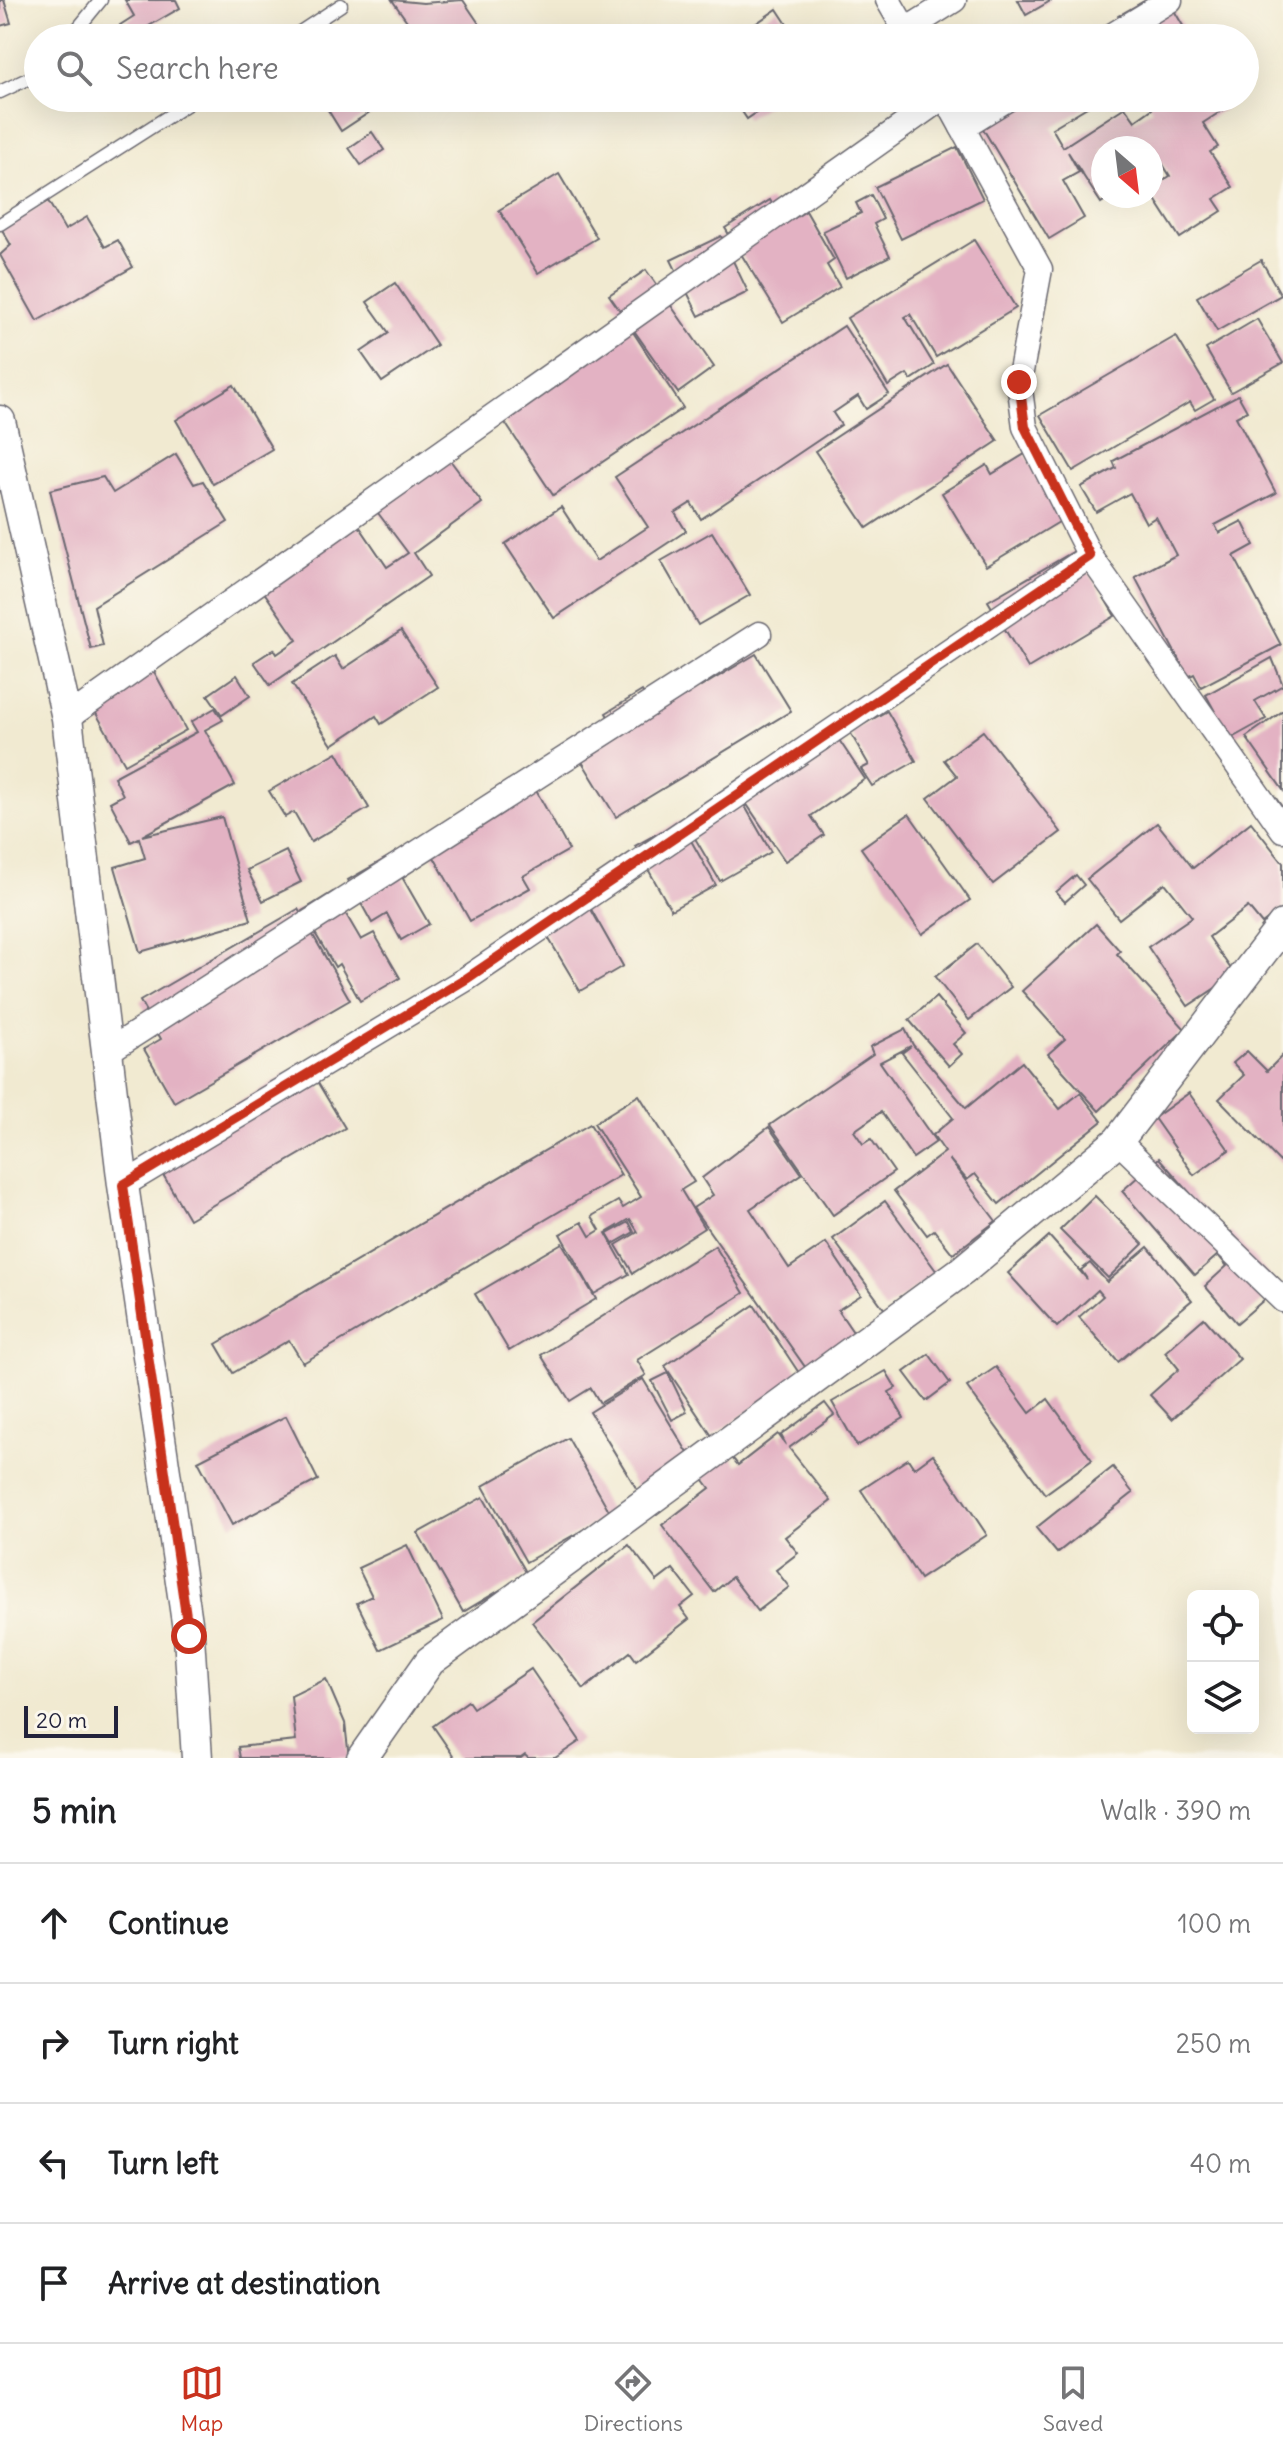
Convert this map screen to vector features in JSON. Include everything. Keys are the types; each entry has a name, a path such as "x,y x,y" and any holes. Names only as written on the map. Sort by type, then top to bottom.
{"street":[{"path":"888,0 902,24"},
{"path":"922,24 954,0"},
{"path":"1131,24 1170,0"},
{"path":"67,718 924,112"},
{"path":"953,112 1040,269 1019,382 1025,427 1090,556 1283,830"},
{"path":"962,127 986,112"},
{"path":"0,421 67,718 123,1185 189,1636 197,1758"},
{"path":"123,1185 466,979 1090,556"},
{"path":"107,1052 759,634"},
{"path":"362,1758 430,1661 962,1271 1118,1141 1281,933"},
{"path":"1118,1141 1283,1300"}],"lane":[{"path":"81,24 101,0"},
{"path":"312,24 341,5"},
{"path":"0,92 24,81"},
{"path":"0,224 175,112"}],"building":[{"path":"0,0 4,0 11,23 0,26"},
{"path":"125,0 176,0 180,8 152,24 122,24 134,16"},
{"path":"392,0 423,3 463,0 479,24 409,24"},
{"path":"1018,0 1052,0 1026,15"},
{"path":"1146,0 1168,0 1182,24 1123,24 1118,16"},
{"path":"777,9 787,24 755,24"},
{"path":"329,112 370,112 341,131"},
{"path":"742,112 757,112 747,119"},
{"path":"973,112 1079,112 1052,128 1063,147 1117,112 1129,112 1135,121 1148,112 1220,112 1203,123 1218,147 1210,152 1233,187 1214,199 1222,211 1180,238 1161,208 1163,180 1170,176 1163,165 1163,136 1091,136 1091,188 1068,152 1079,172 1063,181 1084,218 1049,239"},
{"path":"372,132 384,150 361,165 349,148"},
{"path":"957,147 983,199 901,239 875,187"},
{"path":"559,174 597,238 538,273 499,210"},
{"path":"871,195 883,219 874,224 890,256 846,278 823,231 861,213 856,203"},
{"path":"770,200 785,224 806,211 834,260 827,265 840,287 783,322 725,228"},
{"path":"48,201 65,230 87,217 105,247 118,240 133,267 37,321 0,255 11,245 1,228"},
{"path":"721,236 748,292 699,316 671,260"},
{"path":"974,240 1016,308 936,357 910,314 905,317 934,365 911,380 907,374 888,386 847,318"},
{"path":"1261,260 1281,295 1217,331 1197,297"},
{"path":"646,270 714,367 678,393 609,295"},
{"path":"395,283 437,345 382,382 361,352 389,333 367,302"},
{"path":"1257,319 1283,363 1231,392 1206,349"},
{"path":"629,326 683,408 553,495 498,412"},
{"path":"844,326 889,394 866,409 858,396 833,413 841,425 701,519 691,503 675,513 686,531 554,618 505,544 561,507 596,561 648,527 615,477"},
{"path":"1176,336 1214,399 1195,410 1190,402 1073,471 1040,415"},
{"path":"947,364 998,441 867,528 815,451"},
{"path":"234,385 272,449 213,484 176,420"},
{"path":"1238,395 1247,411 1236,417 1276,493 1215,525 1219,533 1242,521 1254,545 1234,556 1281,645 1201,687 1194,674 1188,677 1135,577 1176,555 1156,517 1146,523 1130,493 1096,512 1081,487 1116,468 1113,461"},
{"path":"444,452 482,503 414,553 429,576 270,685 254,662 274,649 277,654 297,640 257,582 353,517 387,567 408,553 372,505"},
{"path":"176,454 194,484 203,481 228,522 94,606 103,646 91,649 50,490 103,477 113,493"},
{"path":"1025,454 1064,519 986,566 942,493 987,465 992,474"},
{"path":"712,532 750,595 698,625 661,561"},
{"path":"1076,550 1115,616 1028,668 988,601"},
{"path":"401,631 438,687 381,724 376,716 332,745 292,684 335,656 343,669"},
{"path":"756,654 791,711 616,817 581,760 614,727 606,713 642,691 653,709 698,682 701,687"},
{"path":"1272,658 1283,685 1255,701 1266,719 1230,739 1206,695"},
{"path":"151,666 186,730 125,764 89,701"},
{"path":"237,675 250,696 222,715 208,695"},
{"path":"215,708 223,720 205,730 235,785 142,836 222,817 251,920 140,952 115,867 145,858 139,838 131,842 110,802 123,795 114,777 197,732 191,722"},
{"path":"887,711 916,761 872,786 861,769 869,765 850,732"},
{"path":"1283,711 1283,790 1246,737"},
{"path":"983,731 1061,832 993,884 928,798 957,776 944,760"},
{"path":"839,740 865,779 811,816 824,835 785,861 746,803"},
{"path":"337,752 369,808 311,842 294,812 285,817 269,791"},
{"path":"528,776 569,850 523,876 530,888 470,921 422,836"},
{"path":"738,794 771,852 720,881 686,823"},
{"path":"909,814 970,900 922,934 861,848"},
{"path":"680,821 716,885 671,910 635,846"},
{"path":"1251,822 1283,863 1283,908 1262,924 1248,907 1209,937 1235,975 1188,1006 1148,947 1192,917 1165,883 1119,919 1087,879 1157,823 1193,868"},
{"path":"286,851 301,882 263,901 247,870"},
{"path":"390,856 429,924 401,940 387,914 372,923 348,880"},
{"path":"1076,875 1084,885 1065,902 1056,892"},
{"path":"333,892 361,940 374,933 400,978 360,1001 339,964 335,967 302,911"},
{"path":"588,904 623,966 580,991 543,929"},
{"path":"298,909 350,1000 174,1102 144,1049 161,1039 140,1001"},
{"path":"1096,924 1120,951 1117,954 1185,1029 1099,1111 1048,1054 1065,1039 1022,991"},
{"path":"977,944 1011,987 969,1020 935,977"},
{"path":"936,997 966,1033 953,1044 962,1054 949,1066 909,1020"},
{"path":"905,1029 913,1045 966,1108 1022,1062 1060,1109 1080,1093 1102,1121 999,1204 975,1174 967,1180 949,1159 996,1221 953,1254 934,1230 927,1235 894,1191 945,1152 933,1135 953,1118 902,1053 911,1046 880,1062 936,1142 913,1158 881,1112 854,1131 863,1144 871,1139 894,1172 833,1215 770,1125 873,1054 870,1047"},
{"path":"1247,1051 1267,1071 1283,1055 1283,1165 1219,1099 1244,1075 1233,1063"},
{"path":"306,1063 345,1128 189,1219 151,1154"},
{"path":"1189,1093 1229,1150 1194,1175 1154,1118"},
{"path":"639,1095 694,1182 681,1190 704,1228 633,1273 616,1245 638,1232 630,1219 606,1233 629,1274 594,1294 560,1234 582,1222 590,1236 600,1230 592,1216 618,1201 623,1208 641,1197 594,1123"},
{"path":"590,1124 621,1175 303,1363 289,1340 233,1373 216,1344"},
{"path":"769,1127 802,1174 750,1209 789,1268 826,1243 861,1295 838,1310 857,1338 808,1371 693,1208 713,1195 702,1178"},
{"path":"1159,1158 1206,1211 1215,1246 1231,1232 1279,1287 1237,1323 1205,1286 1227,1266 1218,1255 1195,1275 1122,1191"},
{"path":"1095,1196 1143,1244 1108,1278 1060,1230"},
{"path":"885,1201 937,1272 885,1310 833,1239"},
{"path":"629,1222 634,1232 613,1244 607,1234"},
{"path":"1049,1236 1087,1279 1081,1270 1090,1263 1107,1282 1148,1247 1192,1300 1118,1362 1079,1317 1103,1296 1098,1290 1057,1327 1008,1273"},
{"path":"562,1243 596,1299 509,1351 475,1294"},
{"path":"715,1246 744,1293 637,1360 646,1375 600,1403 591,1388 570,1401 541,1355"},
{"path":"754,1305 801,1376 712,1436 665,1366"},
{"path":"1204,1318 1240,1359 1172,1419 1150,1395 1179,1369 1165,1352"},
{"path":"929,1354 950,1383 926,1401 904,1372"},
{"path":"996,1367 1030,1413 1048,1399 1092,1460 1045,1494 967,1387"},
{"path":"886,1371 896,1388 889,1392 904,1418 857,1446 832,1402"},
{"path":"668,1373 687,1412 672,1420 652,1381"},
{"path":"643,1379 691,1458 638,1491 590,1412"},
{"path":"825,1403 834,1415 789,1448 831,1501 785,1537 798,1553 776,1570 789,1587 758,1611 732,1577 714,1592 662,1525 710,1488 701,1476 729,1454 738,1465 778,1434 786,1445 781,1435"},
{"path":"286,1416 318,1480 232,1525 198,1461"},
{"path":"568,1438 611,1514 526,1562 483,1486"},
{"path":"933,1454 987,1535 920,1579 861,1490 908,1459 914,1468"},
{"path":"1113,1467 1133,1493 1057,1553 1036,1528"},
{"path":"483,1497 527,1574 463,1612 418,1533"},
{"path":"407,1545 443,1620 380,1650 357,1603 372,1596 358,1568"},
{"path":"629,1545 657,1581 673,1569 694,1596 680,1607 689,1619 636,1660 630,1652 584,1689 532,1622"},
{"path":"531,1669 580,1741 555,1758 528,1758 525,1755 521,1758 455,1758 433,1726 468,1701 473,1708"},
{"path":"326,1679 345,1723 349,1758 240,1758 238,1747 296,1741 291,1696"}],"route":[{"path":"189,1636 123,1185 466,979 1090,556 1025,427 1019,382"}]}
